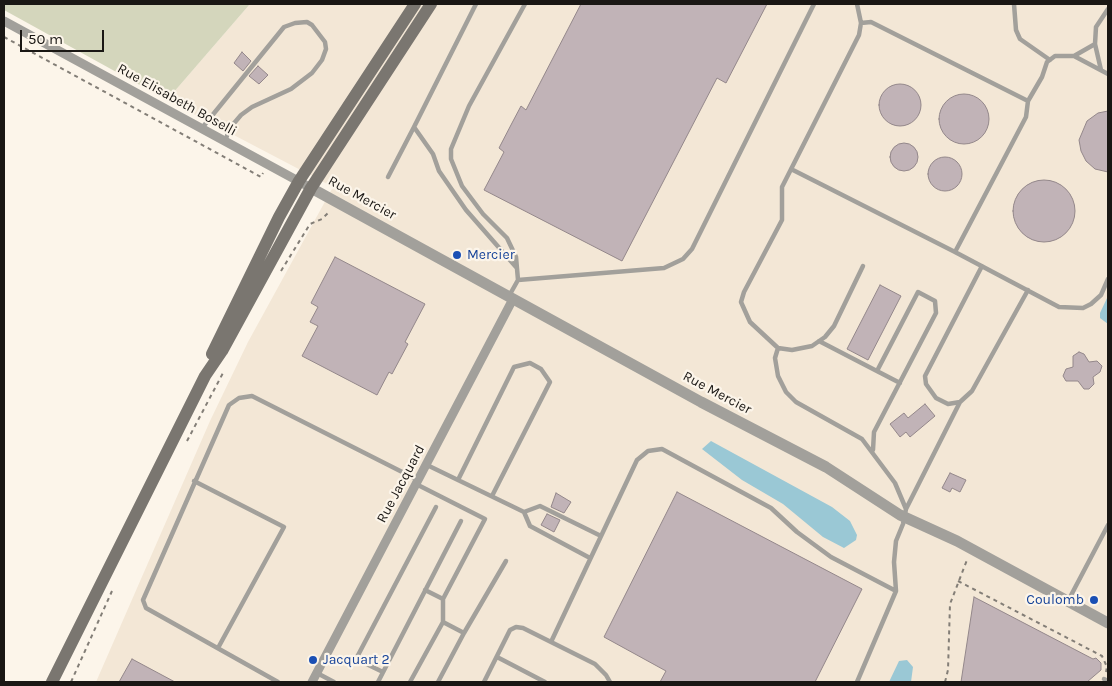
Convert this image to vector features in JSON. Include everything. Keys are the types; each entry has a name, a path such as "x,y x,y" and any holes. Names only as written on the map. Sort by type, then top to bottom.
{"main road":[{"path":"205,376 210,357 232,310 299,181 416,4"},
{"path":"52,682 205,376 222,351 311,188 431,4"},
{"path":"61,682 78,632"}],"street":[{"name":"Rue Elisabeth Boselli","path":"4,21 311,188"},
{"name":"Rue Mercier","path":"311,188 708,406 826,467 906,514 1108,623"},
{"name":"Rue Jacquard","path":"312,682 427,465 511,298"}],"lane":[{"path":"388,177 476,4"},
{"path":"511,298 518,280 516,258 507,238 483,214 459,180 451,159 451,149 469,106 525,4"},
{"path":"518,280 664,268 683,259 692,249 814,4"},
{"path":"857,4 861,23 860,35 790,168 782,187 782,220 744,292 741,302 750,322 778,348 792,350 812,346 834,326 863,266"},
{"path":"1014,4 1016,30 1020,40 1050,60"},
{"path":"1100,70 1095,44 1096,27 1108,10"},
{"path":"861,23 872,22 1028,101"},
{"path":"202,129 284,28 295,23 312,25 325,42 326,49 322,60 312,73 291,89 252,107 241,115 230,128 225,142"},
{"path":"1074,56 1095,44"},
{"path":"955,252 1026,117 1028,101 1042,77 1044,68 1050,60 1055,56 1074,56 1108,74"},
{"path":"414,127 433,154 439,171 466,210 517,268"},
{"path":"790,168 1059,307 1083,308 1097,300 1108,279"},
{"path":"960,402 948,404 936,398 926,384 925,376 982,266"},
{"path":"857,682 896,591 894,562 896,541 906,514 960,402 972,391 1028,290"},
{"path":"873,451 874,432 936,313 935,301 918,292 877,371"},
{"path":"819,341 900,383"},
{"path":"778,348 776,358 778,376 786,392 796,402 862,439 873,451 895,483 906,514"},
{"path":"458,480 514,367 530,363 541,369 550,382 492,496"},
{"path":"278,682 146,608 143,600 229,405 239,398 252,396 485,519 443,599 443,622 410,682"},
{"path":"550,642 637,460 648,451 662,449 771,508 797,532 831,557 896,591"},
{"path":"427,465 524,512 530,526 590,558"},
{"path":"194,482 284,527 218,648"},
{"path":"524,512 540,506 600,536"},
{"path":"383,672 356,659 436,507"},
{"path":"378,682 461,521"},
{"path":"1068,601 1108,525"},
{"path":"438,682 506,561"},
{"path":"425,590 443,599"},
{"path":"443,622 464,633"},
{"path":"484,682 510,630 516,627 595,664 610,682"},
{"path":"497,657 545,682"},
{"path":"317,673 334,682"}],"path":[{"path":"4,37 261,177 268,165"},
{"path":"277,277 310,224 326,217 336,201 340,193 334,189 332,176"},
{"path":"186,442 226,368"},
{"path":"945,682 948,670 950,604 973,549"},
{"path":"958,581 1102,656 1107,667 1106,680"},
{"path":"71,682 115,584"}],"shaded area":[{"path":"250,4 1108,4 1108,682 96,682 210,421 248,342 333,187 167,100"}],"green space":[{"path":"4,4 250,4 167,100 4,10"}],"water":[{"path":"1108,296 1108,324 1100,318 1100,313"},
{"path":"711,441 832,507 850,521 857,535 856,540 844,548 823,537 783,504 742,480 702,449"},
{"path":"907,660 913,667 911,682 889,682 899,661"}],"building":[{"path":"581,4 767,4 726,83 717,78 622,261 484,190 504,152 499,148 512,123 521,106 526,110"},
{"path":"242,52 251,61 243,71 234,63"},
{"path":"258,66 268,75 259,84 249,76"},
{"path":"900,84 915,90 921,105 915,120 900,126 885,120 879,105 885,90"},
{"path":"964,94 973,96 984,105 989,119 987,128 978,139 964,144 955,142 944,133 939,119 941,110 950,99"},
{"path":"1108,111 1108,172 1095,169 1086,161 1081,151 1079,140 1087,121 1098,113"},
{"path":"904,143 914,147 918,157 914,167 904,171 894,167 890,157 894,147"},
{"path":"945,157 952,158 957,162 961,167 961,181 957,186 952,190 945,191 938,190 933,186 929,181 928,174 929,167 933,162 938,158"},
{"path":"1038,180 1050,180 1066,189 1073,199 1075,211 1073,223 1066,233 1050,242 1038,242 1027,237 1018,228 1013,217 1013,205 1018,194 1027,185"},
{"path":"335,257 425,304 405,342 408,344 392,374 389,372 377,395 302,356 318,326 310,322 318,307 311,303"},
{"path":"880,285 901,296 868,360 847,349"},
{"path":"1079,352 1084,354 1089,362 1097,361 1102,366 1100,372 1093,377 1094,384 1089,389 1084,389 1078,381 1066,381 1063,376 1066,369 1073,367 1073,356"},
{"path":"925,404 935,416 910,437 906,432 900,437 890,424 904,413 908,418"},
{"path":"950,473 966,480 960,492 952,488 950,492 942,488"},
{"path":"677,492 862,589 815,682 660,682 666,671 604,637"},
{"path":"556,493 571,502 564,513 551,507"},
{"path":"547,514 560,520 554,532 541,525"},
{"path":"974,597 1093,659 1096,658 1101,663 1101,670 1087,682 961,682"},
{"path":"132,659 175,682 119,682"}],"place":[{"name":"Mercier","path":"457,255"},
{"name":"Coulomb","path":"1094,600"},
{"name":"Jacquart 2","path":"313,660"}]}
